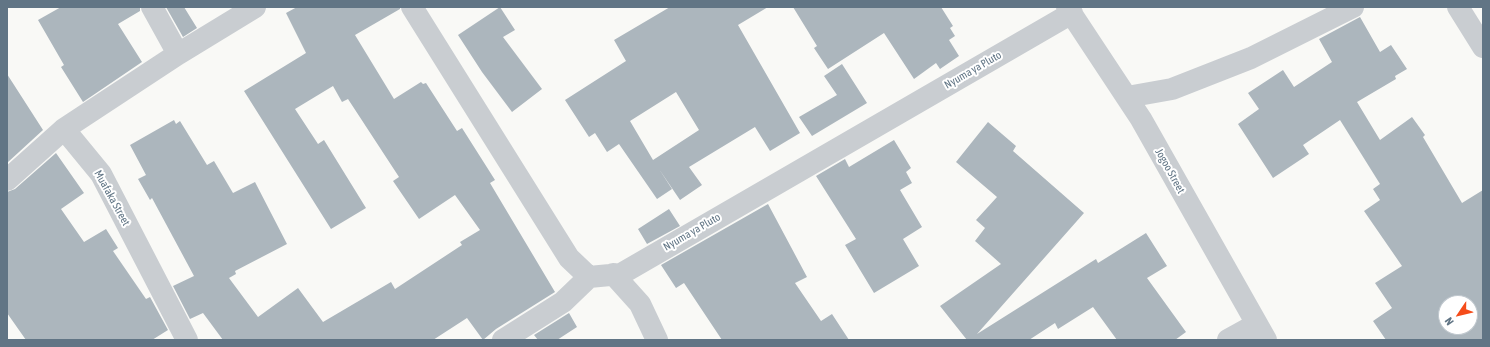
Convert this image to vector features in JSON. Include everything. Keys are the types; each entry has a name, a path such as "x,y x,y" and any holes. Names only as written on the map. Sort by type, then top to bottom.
{"street":[{"path":"152,7 178,54"},
{"path":"7,180 64,129 178,54 256,7"},
{"path":"412,7 569,258 589,277 563,302 503,340"},
{"path":"1127,97 1172,89 1251,58 1353,7"},
{"path":"1458,7 1483,47"},
{"name":"Nyuma ya Pluto","path":"589,277 621,274 1069,10"},
{"name":"Jogoo Street","path":"1069,10 1145,126 1261,332"},
{"name":"Muafaka Street","path":"64,129 101,174 187,340"},
{"path":"613,274 640,304 657,340"},
{"path":"1228,340 1261,332"}],"building":[{"path":"61,7 140,7 140,11 118,24 142,62 83,102 61,67 64,65 38,20"},
{"path":"166,7 184,7 197,28 183,37"},
{"path":"297,7 400,7 400,9 355,35 394,99 421,82 423,84 426,83 457,131 462,128 495,180 490,183 555,292 496,329 483,340 467,318 433,340 223,340 203,313 190,319 173,286 194,276 152,198 150,200 138,179 146,175 130,145 174,120 176,124 180,121 207,165 214,161 233,193 255,182 287,244 235,271 236,274 229,278 258,317 298,288 323,322 391,282 395,289 462,245 460,242 480,230 455,195 419,219 393,181 399,177 348,99 342,102 333,86 295,109 318,144 324,140 366,208 331,229 244,91 306,53 286,13"},
{"path":"500,7 515,30 503,37 542,89 512,112 482,72 458,35"},
{"path":"670,7 768,7 738,25 800,133 770,151 755,127 689,167 702,185 680,200 659,169 672,189 657,199 619,144 607,152 595,133 589,137 565,100 626,61 614,40","holes":["676,92 699,130 653,160 630,121"]},
{"path":"793,7 941,7 953,26 950,28 955,36 949,40 959,56 940,69 936,63 914,79 884,33 828,69 814,48 817,46"},
{"path":"1360,17 1380,52 1391,45 1407,69 1395,76 1396,79 1357,102 1380,140 1412,117 1425,135 1423,137 1462,203 1483,190 1483,340 1386,340 1373,321 1392,308 1375,283 1402,266 1364,211 1380,200 1373,189 1380,184 1340,120 1303,145 1309,154 1273,178 1238,124 1259,109 1248,93 1283,70 1294,87 1332,62 1319,39"},
{"path":"842,64 867,103 812,136 799,117 837,95 824,76"},
{"path":"7,74 43,130 7,163"},
{"path":"988,122 1016,146 1013,151 1084,213 977,334 1096,259 1098,263 1146,233 1167,266 1147,278 1186,332 1175,340 1117,340 1093,307 1058,329 1055,323 1029,340 967,340 940,306 1001,264 975,241 985,228 976,220 997,197 956,162"},
{"path":"894,140 911,168 906,172 912,183 900,190 922,227 903,239 919,266 874,293 845,245 856,239 816,176 845,159 849,167"},
{"path":"56,153 84,193 61,209 84,242 106,229 118,248 113,251 146,299 150,297 168,330 152,340 26,340 7,313 7,192 15,189"},
{"path":"768,204 807,277 795,283 821,321 832,314 849,340 722,340 684,283 676,288 661,265"},
{"path":"669,209 680,226 647,244 638,229"},
{"path":"569,313 577,327 557,340 538,340 534,335"}]}
